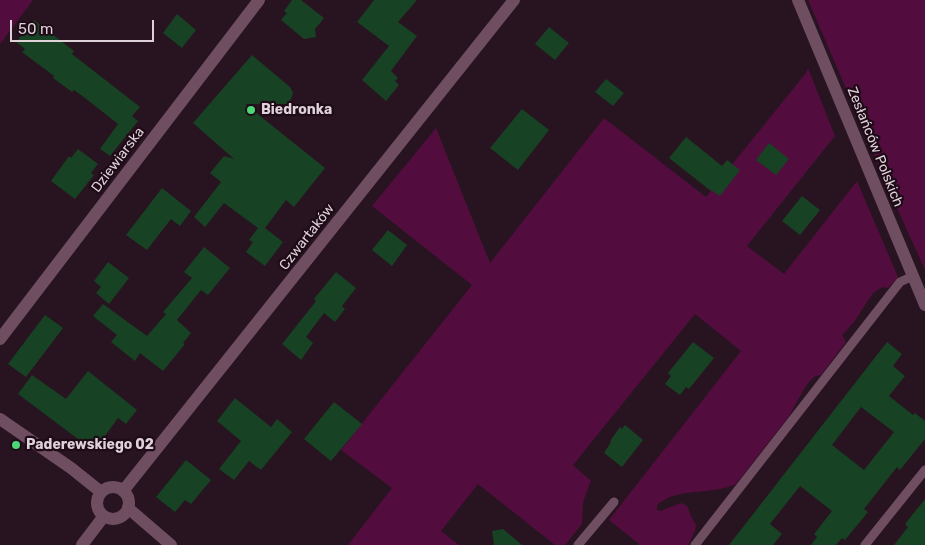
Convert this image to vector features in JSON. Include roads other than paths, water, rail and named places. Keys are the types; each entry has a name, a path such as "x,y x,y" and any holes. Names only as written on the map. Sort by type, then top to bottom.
{"street":[{"name":"Dziewiarska","path":"0,339 259,0"},
{"name":"Czwartaków","path":"124,491 514,0"},
{"name":"Zesłańców Polskich","path":"798,0 925,305"},
{"path":"0,418 71,468 101,492"},
{"path":"112,487 124,491 128,499 128,508 125,514 117,518 104,516 97,504 101,492 112,487"},
{"path":"128,508 171,545"},
{"path":"82,545 104,516"}],"lane":[{"path":"695,545 900,282 913,276"},
{"path":"866,545 925,470"},
{"path":"578,545 614,502"}],"place":[{"name":"Biedronka","path":"251,110"},
{"name":"Paderewskiego 02","path":"16,445"}]}
